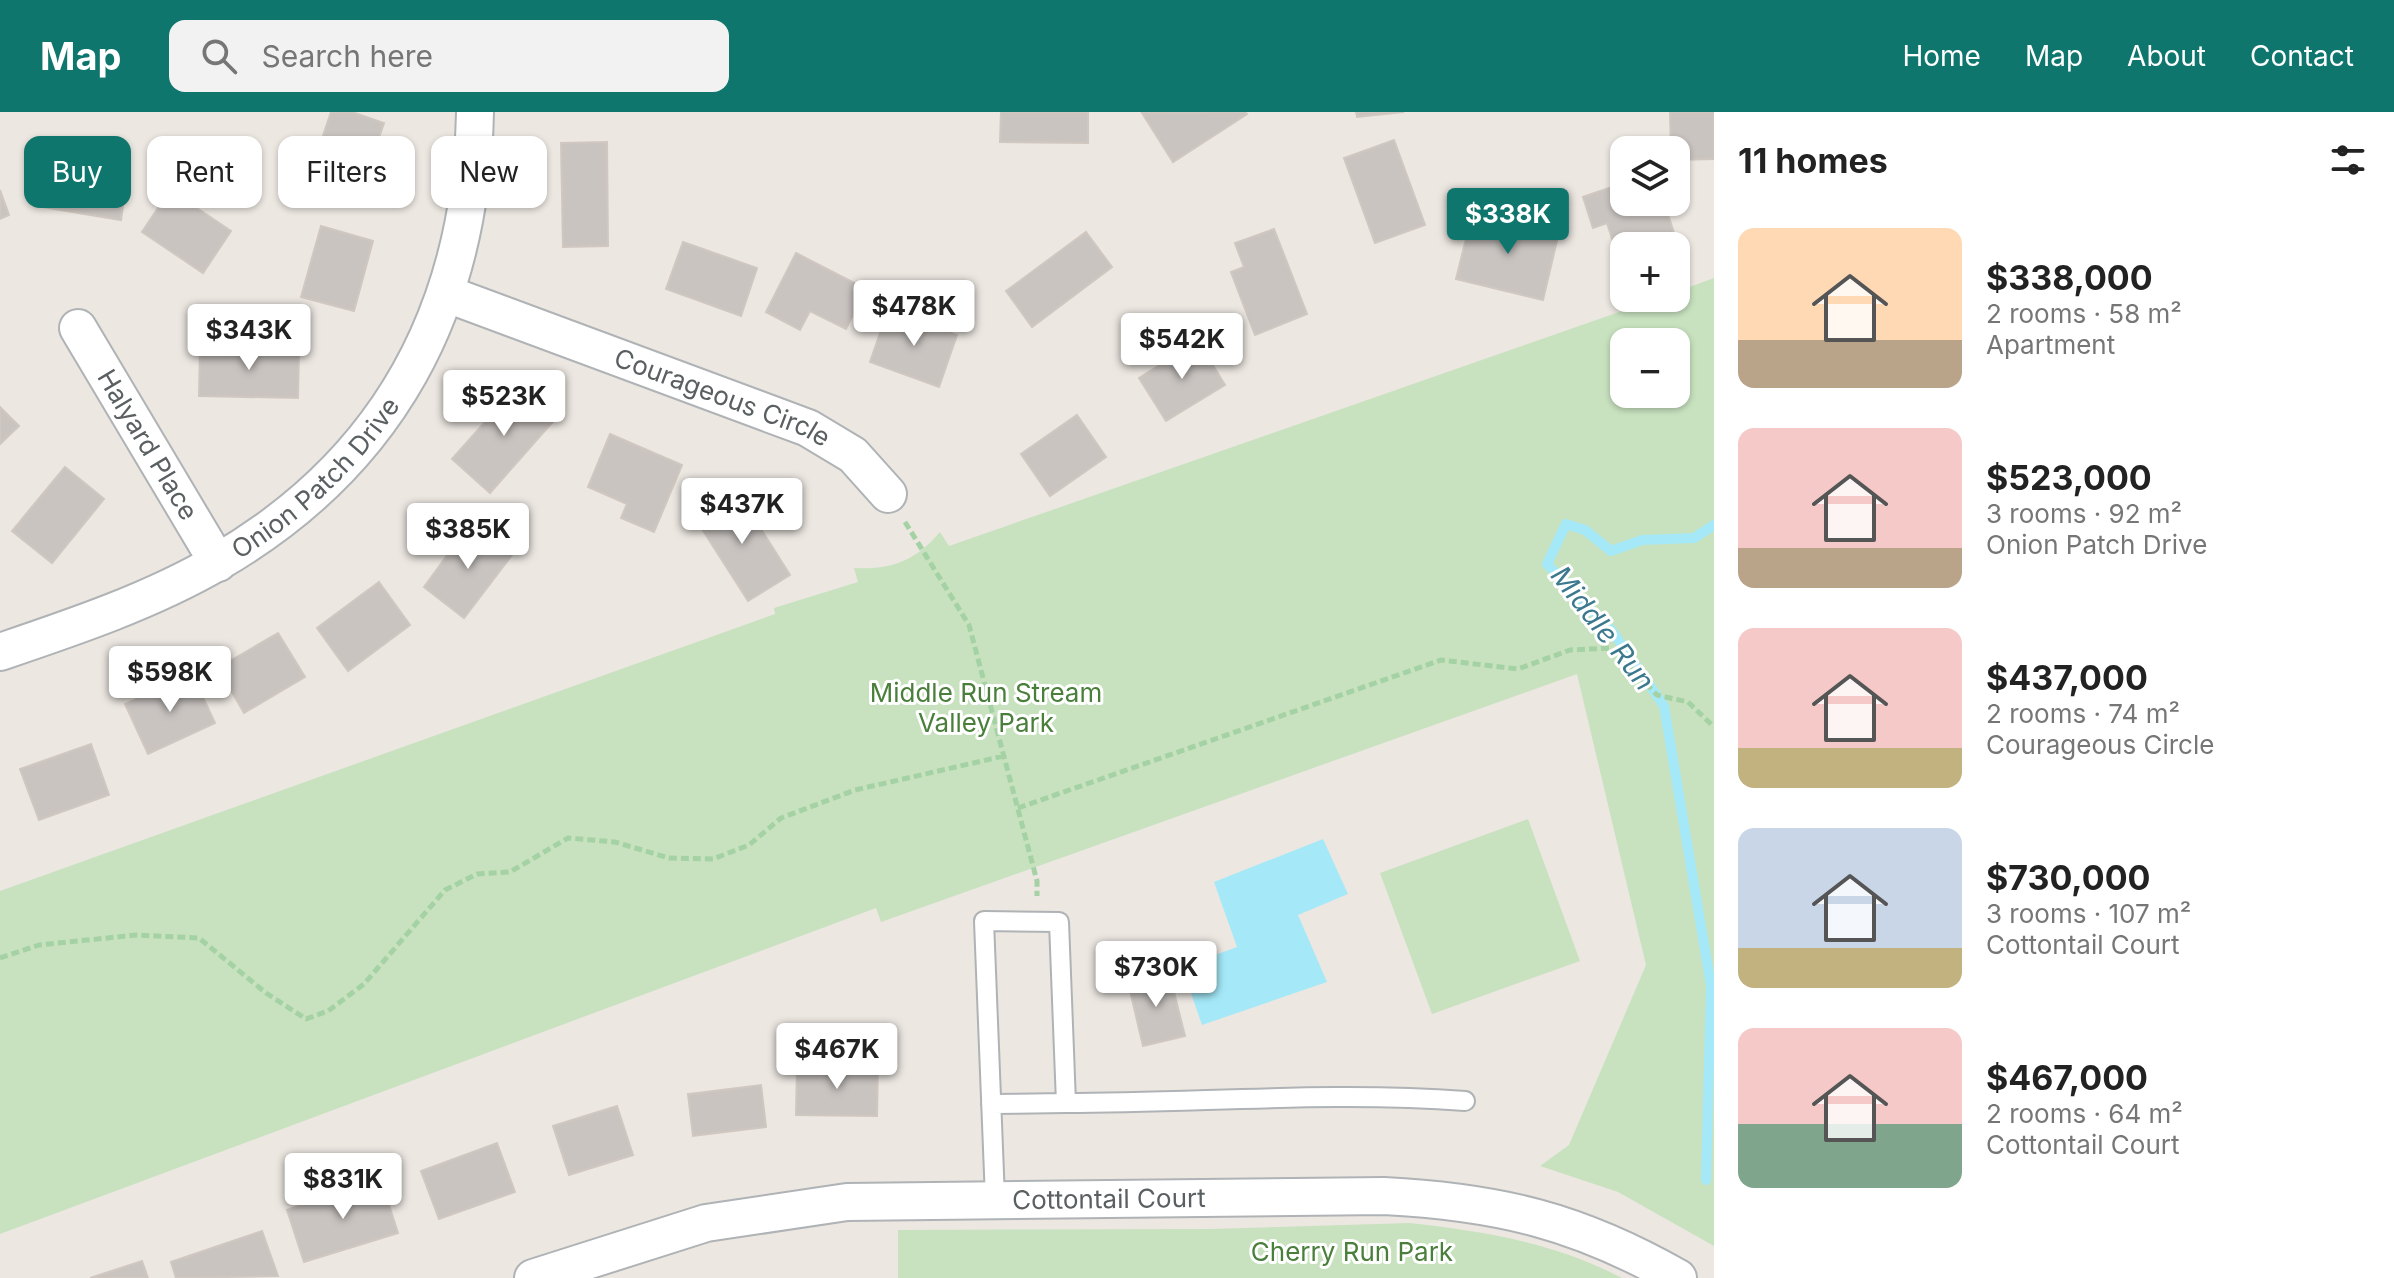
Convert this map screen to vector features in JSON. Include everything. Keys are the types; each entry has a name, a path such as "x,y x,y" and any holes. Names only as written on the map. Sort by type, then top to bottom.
{"street":[{"name":"Onion Patch Drive","path":"0,652 146,598 218,563 280,522 344,463 400,389 447,294 463,232 474,151 475,112"},
{"name":"Courageous Circle","path":"447,294 808,428 853,455 888,494"},
{"name":"Halyard Place","path":"78,328 218,563"},
{"name":"Cottontail Court","path":"533,1278 651,1238 774,1211 847,1202 1384,1196 1458,1200 1552,1220 1611,1243 1678,1278"}],"lane":[{"path":"995,1199 984,921 1059,922 1066,1103"},
{"path":"991,1104 1194,1103 1317,1095 1465,1101"}],"path":[{"path":"888,494 969,625 1037,881 1037,922"},
{"path":"1018,808 1441,660 1518,669 1570,650 1612,648 1657,695 1688,702 1714,727"},
{"path":"0,958 39,945 95,939 136,935 199,938 266,993 306,1019 328,1011 364,984 445,890 477,874 510,872 568,838 615,842 669,858 713,859 749,845 781,818 855,790 1004,756"}],"green space":[{"name":"Middle Run Stream Valley Park","path":"1714,278 1714,1246 1618,1192 1540,1166 1569,1145 1646,965 1577,674 881,922 876,908 0,1234 0,891 775,614 774,608 858,582 854,568 902,562 940,532 949,546 1619,312 1690,312 1690,287"},
{"path":"1528,819 1580,961 1432,1014 1380,873"},
{"name":"Cherry Run Park","path":"1410,1223 1519,1240 1571,1256 1622,1278 898,1278 898,1230 1211,1229"}],"water":[{"path":"1323,839 1348,894 1298,915 1327,982 1202,1025 1182,967 1237,947 1214,882"}],"building":[{"path":"331,112 352,112 384,123 379,136 323,136"},
{"path":"1001,112 1088,112 1088,143 1000,142"},
{"path":"1356,112 1404,112 1357,117"},
{"path":"1670,112 1714,112 1714,159 1690,160 1690,136 1671,136"},
{"path":"1142,113 1247,114 1173,162"},
{"path":"1394,140 1425,225 1375,243 1344,158"},
{"path":"607,142 608,246 563,247 561,143"},
{"path":"1610,188 1610,216 1669,216 1674,232 1610,232 1607,223 1593,228 1583,197"},
{"path":"0,190 9,215 0,219"},
{"path":"48,208 123,208 121,220"},
{"path":"158,208 197,208 231,231 203,273 142,232"},
{"path":"1473,211 1559,232 1543,300 1456,279"},
{"path":"321,226 373,241 354,311 301,297"},
{"path":"1274,229 1307,314 1255,335 1231,272 1244,267 1235,243"},
{"path":"1086,232 1112,267 1032,327 1006,291"},
{"path":"683,242 757,268 741,316 666,289"},
{"path":"796,253 866,289 846,329 810,311 800,330 766,312"},
{"path":"888,310 957,335 939,387 870,362"},
{"path":"1198,341 1225,385 1166,421 1139,378"},
{"path":"200,346 299,348 298,398 199,396"},
{"path":"519,384 557,417 490,493 452,459"},
{"path":"0,407 19,426 0,444"},
{"path":"1077,415 1106,457 1050,496 1021,454"},
{"path":"610,434 682,465 654,532 621,518 627,504 588,487"},
{"path":"65,467 104,499 52,563 12,531"},
{"path":"737,491 790,575 748,601 695,518"},
{"path":"470,524 512,555 464,618 424,587"},
{"path":"379,582 410,625 348,671 317,628"},
{"path":"278,633 305,677 244,713 218,668"},
{"path":"192,674 215,723 148,754 125,704"},
{"path":"91,744 109,795 39,820 20,769"},
{"path":"1169,972 1185,1036 1143,1046 1128,982"},
{"path":"797,1065 878,1067 877,1116 796,1115"},
{"path":"761,1085 766,1127 693,1136 688,1094"},
{"path":"617,1106 633,1155 569,1175 553,1126"},
{"path":"497,1143 515,1192 439,1219 421,1171"},
{"path":"381,1180 398,1233 304,1262 287,1210"},
{"path":"262,1231 278,1276 176,1278 171,1262"},
{"path":"142,1261 148,1278 90,1278"}],"waterway":[{"name":"Middle Run","path":"1706,1180 1711,986 1664,706 1612,631 1547,564 1566,524 1585,530 1611,551 1642,540 1694,538 1714,525"}]}
